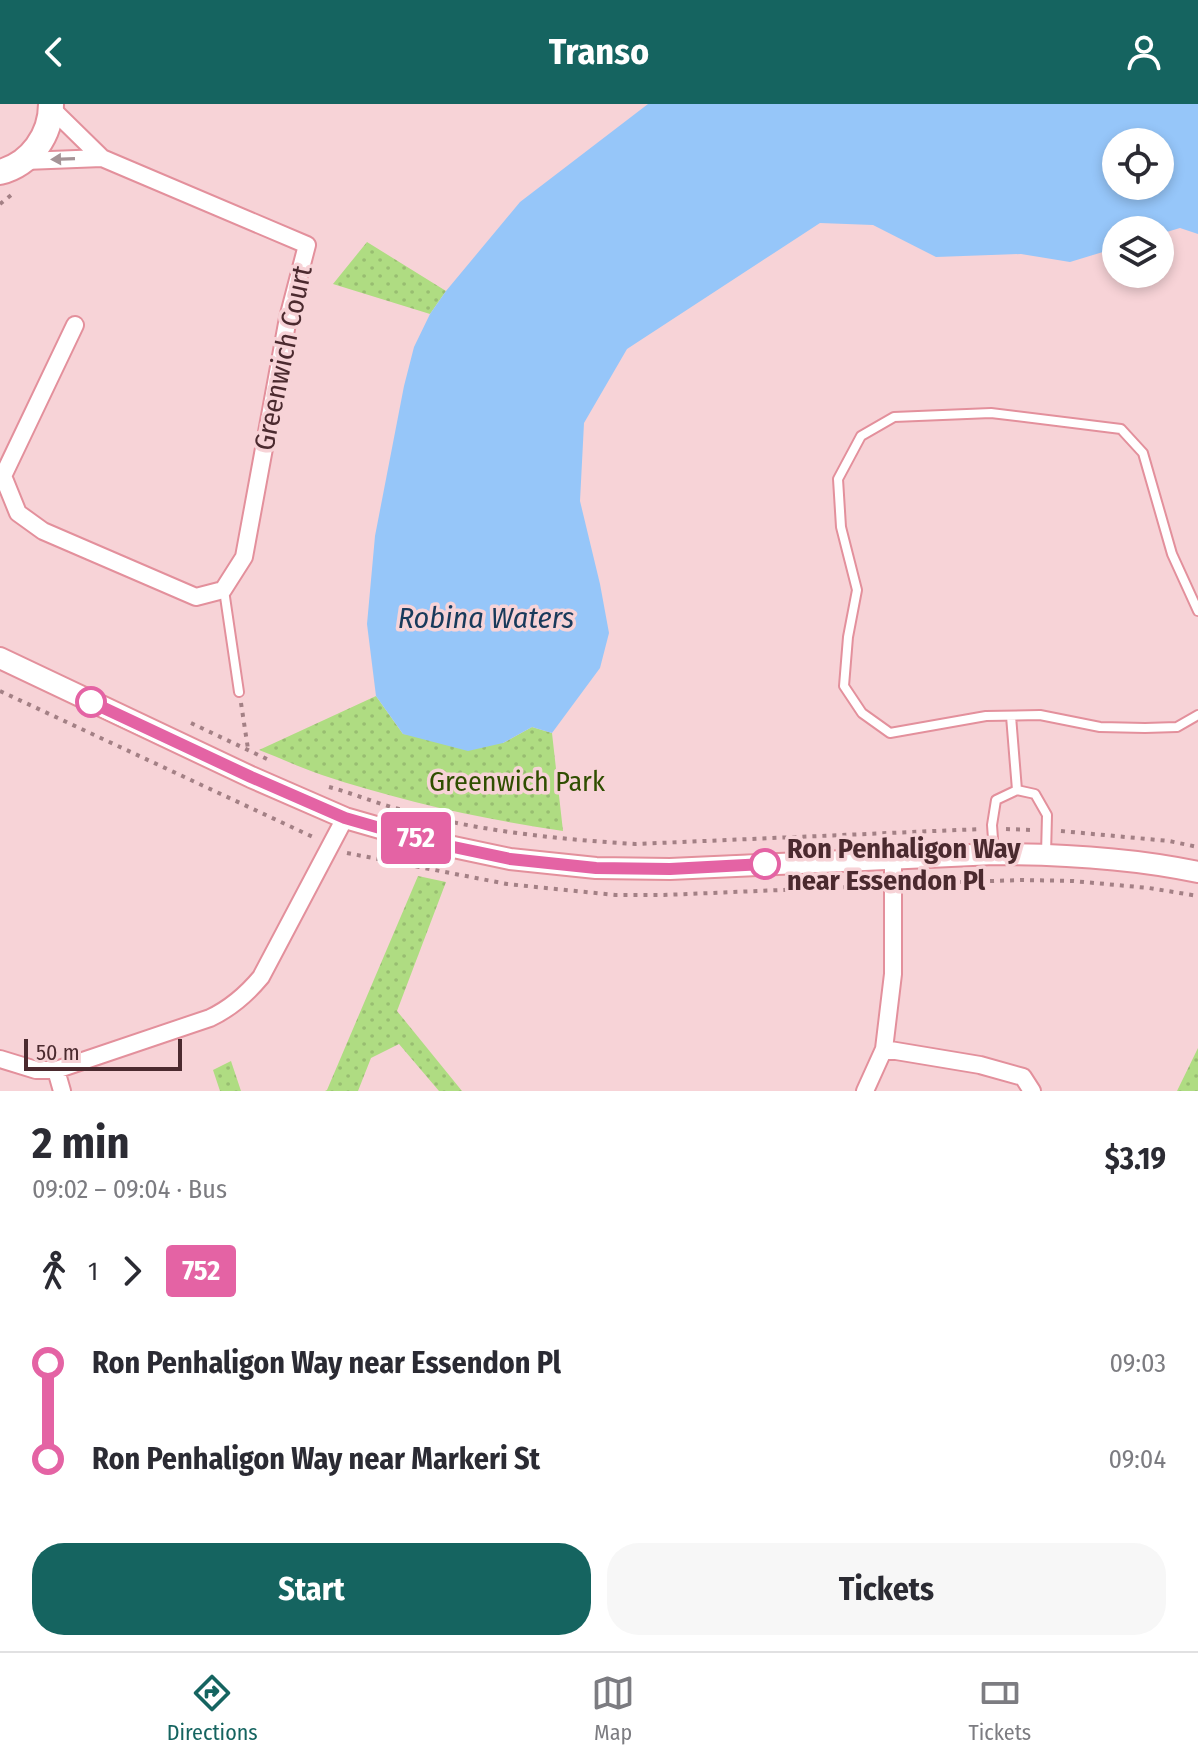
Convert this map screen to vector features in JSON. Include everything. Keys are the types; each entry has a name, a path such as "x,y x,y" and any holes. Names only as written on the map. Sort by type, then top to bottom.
{"main road":[{"path":"0,172 25,161 39,146 48,128 51,106"}],"street":[{"name":"Greenwich Court","path":"51,106 102,158 307,245 288,318 244,557 223,590"},
{"name":"Greenwich Court","path":"25,161 102,158"},
{"path":"75,325 3,476 18,513 43,531 196,597 223,590"},
{"path":"0,658 345,818 425,841 510,859 596,868 670,869 1046,854 1110,859 1198,872"},
{"path":"0,1059 36,1070 56,1070 210,1018 230,1008 261,977 345,818"},
{"path":"865,1091 884,1049 893,974 893,859"},
{"path":"884,1049 980,1065 1023,1077 1032,1091"},
{"path":"56,1070 62,1091"}],"lane":[{"path":"1198,611 1172,554 1143,453 1121,429 991,413 894,417 861,436 838,479 841,527 857,590 848,637 844,686 862,713 890,733 986,716 1040,715 1100,727 1145,728 1177,727 1198,715"},
{"path":"223,590 239,692"},
{"path":"1011,716 1017,790"},
{"path":"994,854 992,825 996,800 1017,790 1035,794 1047,815 1046,854"}],"path":[{"path":"239,692 248,750"},
{"path":"179,718 276,763"},
{"path":"317,783 397,809 494,831 635,844 984,829"},
{"path":"1003,829 1034,830"},
{"path":"1055,831 1169,841 1198,847"}],"green space":[{"path":"367,242 446,291 430,314 333,284"},
{"name":"Greenwich Park","path":"376,696 403,734 503,743 532,727 552,733 563,831 411,801 314,772 259,750"},
{"path":"418,876 446,882 397,1011 462,1091 439,1091 399,1044 371,1058 358,1091 325,1091 327,1090"},
{"path":"1197,1050 1198,1091 1177,1091"},
{"path":"231,1061 241,1091 220,1091 213,1070"}],"water":[{"name":"Robina Waters","path":"648,104 1198,104 1198,234 1180,228 1174,230 1174,216 1102,216 1102,252 1070,262 1021,254 936,257 873,225 820,223 627,349 584,423 580,501 609,633 600,668 552,733 532,727 503,743 468,751 403,734 376,696 367,624 375,536 404,386 414,347 430,314 520,202"}],"bus line":[{"name":"752","path":"91,702 345,818 425,841 510,859 596,868 670,869 765,864"}],"place":[{"name":"Ron Penhaligon Way near Essendon Pl","path":"765,864"}]}
